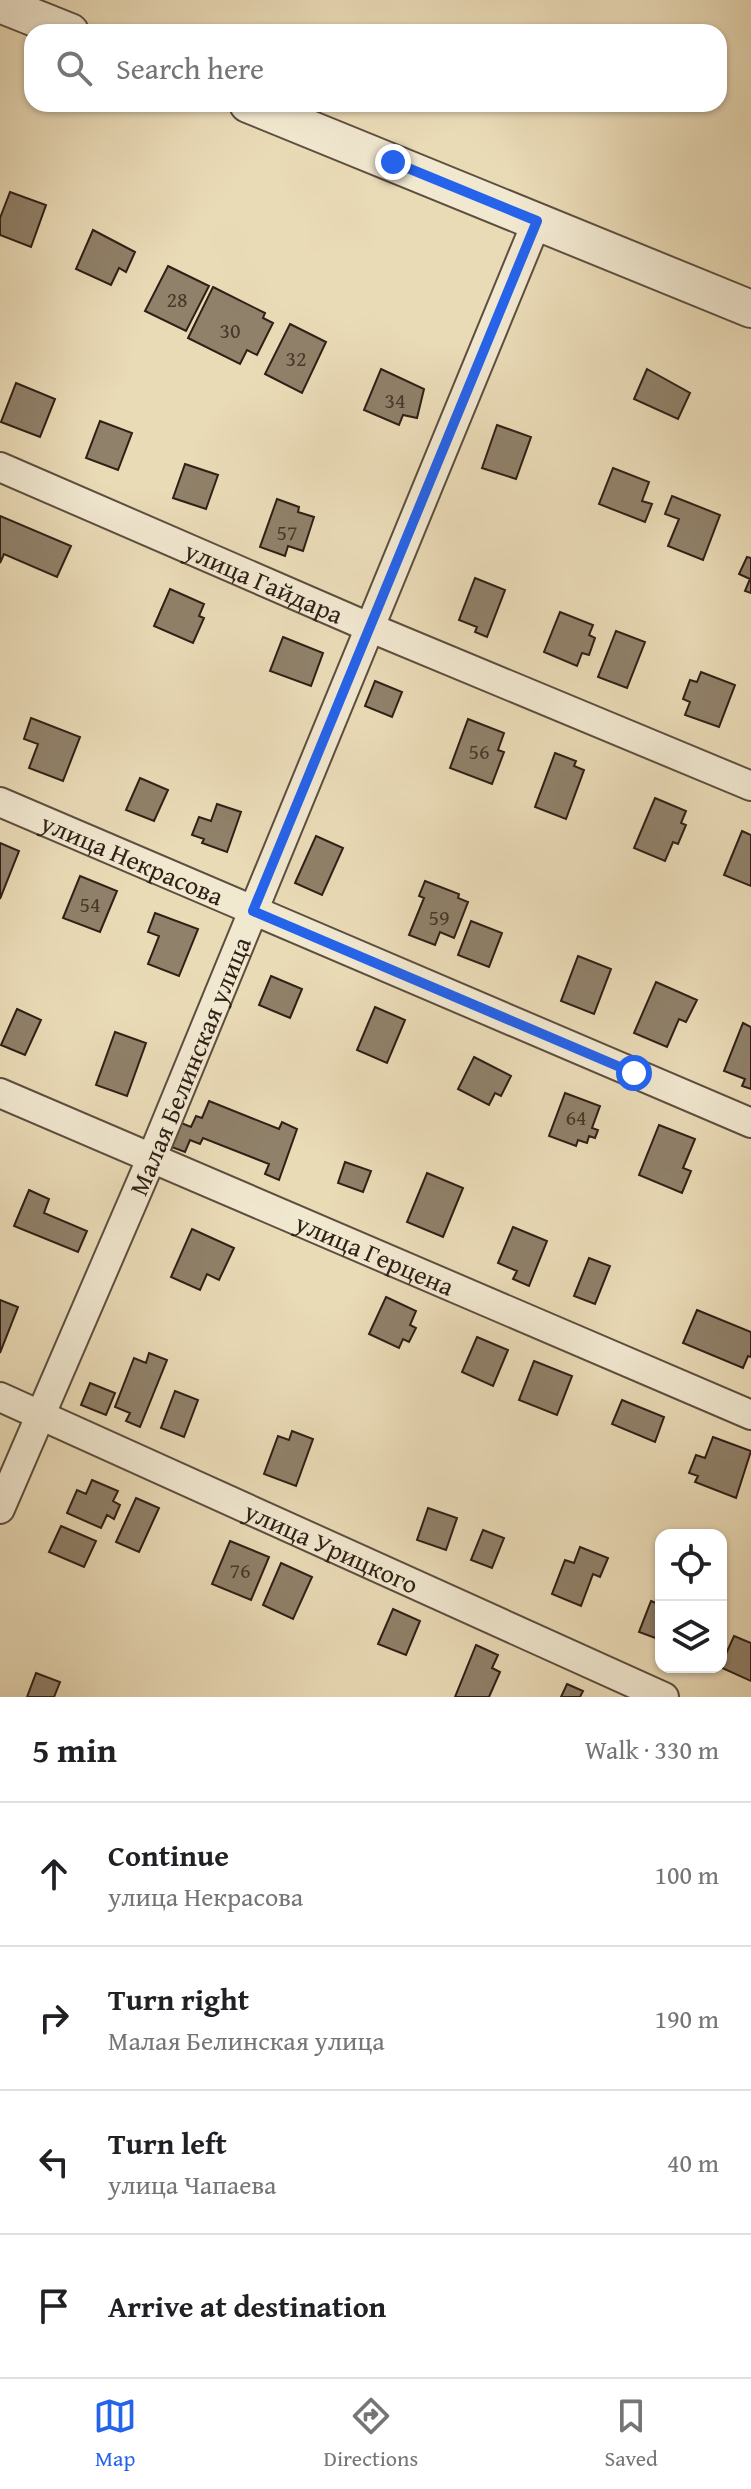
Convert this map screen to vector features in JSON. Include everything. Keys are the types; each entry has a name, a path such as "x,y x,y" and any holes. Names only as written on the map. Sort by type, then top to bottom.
{"street":[{"path":"0,4 50,24"},
{"path":"268,112 751,309"},
{"name":"Малая Белинская улица","path":"0,1509 152,1157 537,221"},
{"name":"улица Гайдара","path":"0,467 371,628 751,786"},
{"name":"улица Некрасова","path":"0,802 751,1123"},
{"name":"улица Герцена","path":"0,1093 751,1415"},
{"name":"улица Урицкого","path":"0,1397 664,1697"}],"building":[{"path":"10,192 46,205 31,247 0,235 0,218"},
{"path":"93,230 135,252 126,272 119,268 111,285 76,269"},
{"path":"168,266 209,286 186,331 145,311"},
{"path":"213,287 265,313 263,318 273,323 257,355 247,350 240,364 188,338"},
{"path":"290,324 326,342 302,393 265,374"},
{"path":"381,369 424,389 417,418 403,415 399,425 364,410"},
{"path":"647,369 690,393 678,419 634,399"},
{"path":"16,383 55,399 40,437 1,422"},
{"path":"100,421 132,433 118,470 86,458"},
{"path":"497,425 531,437 516,479 482,468"},
{"path":"185,464 218,475 206,509 173,498"},
{"path":"613,468 649,482 642,501 652,504 645,522 599,504"},
{"path":"672,496 720,515 703,560 668,546 679,519 665,514"},
{"path":"277,499 299,507 298,512 314,517 303,551 288,546 285,556 260,547"},
{"path":"0,516 71,546 57,577 4,554 0,563"},
{"path":"747,557 751,558 751,593 745,591 750,579 739,574"},
{"path":"475,578 505,590 487,637 475,632 477,627 459,620"},
{"path":"170,589 204,604 199,616 204,618 193,643 154,626"},
{"path":"560,612 593,625 589,635 595,638 589,655 582,653 577,666 544,652"},
{"path":"616,631 645,642 627,688 598,677"},
{"path":"283,637 323,653 311,686 270,671"},
{"path":"701,672 735,685 719,727 685,715 690,702 683,699 690,680 697,682"},
{"path":"375,681 402,692 392,717 365,706"},
{"path":"31,718 80,737 63,781 29,768 38,744 24,739"},
{"path":"468,719 504,733 498,750 504,752 492,784 450,768"},
{"path":"555,753 576,761 574,766 584,770 566,819 535,807"},
{"path":"140,778 168,790 154,821 126,810"},
{"path":"655,798 686,811 681,823 686,825 678,844 673,842 665,861 634,848"},
{"path":"217,804 241,812 227,852 202,843 204,839 192,835 199,817 211,821"},
{"path":"742,831 751,835 751,886 724,875"},
{"path":"316,836 343,848 322,895 295,883"},
{"path":"0,843 19,851 0,899"},
{"path":"80,876 117,891 100,932 63,918"},
{"path":"425,881 459,894 458,898 468,902 454,938 440,932 435,945 409,935 424,898 419,896"},
{"path":"155,913 198,929 179,976 148,964 159,936 148,932"},
{"path":"471,921 502,933 489,967 458,955"},
{"path":"578,956 611,969 594,1014 561,1001"},
{"path":"271,976 302,989 290,1018 259,1005"},
{"path":"656,982 697,1000 686,1022 679,1019 667,1047 634,1033"},
{"path":"375,1007 405,1020 387,1063 357,1050"},
{"path":"17,1009 41,1020 25,1055 1,1045"},
{"path":"743,1023 751,1027 751,1089 742,1086 745,1079 724,1071"},
{"path":"115,1032 146,1043 127,1096 96,1085"},
{"path":"474,1057 511,1076 501,1096 495,1093 489,1105 458,1089"},
{"path":"565,1093 600,1106 592,1128 598,1130 595,1138 589,1136 587,1143 578,1140 576,1146 549,1136"},
{"path":"209,1101 279,1129 282,1122 297,1129 279,1180 265,1174 269,1164 203,1138 200,1144 190,1140 185,1152 169,1146 179,1122 191,1127 196,1116 202,1118"},
{"path":"659,1125 695,1139 683,1168 691,1171 682,1193 639,1175"},
{"path":"345,1162 371,1171 363,1192 338,1183"},
{"path":"427,1173 463,1188 443,1237 407,1222"},
{"path":"29,1190 49,1199 44,1213 87,1231 78,1252 14,1226"},
{"path":"513,1227 547,1241 529,1286 513,1279 517,1271 498,1263"},
{"path":"192,1229 234,1248 219,1280 207,1274 200,1290 171,1277"},
{"path":"589,1258 610,1266 595,1304 574,1296"},
{"path":"386,1297 416,1311 410,1325 416,1328 409,1342 403,1339 399,1348 369,1334"},
{"path":"0,1300 18,1307 0,1353"},
{"path":"697,1310 751,1332 751,1357 748,1356 743,1368 683,1343"},
{"path":"477,1337 508,1350 493,1386 462,1372"},
{"path":"149,1353 167,1360 140,1427 126,1421 130,1413 115,1407 134,1358 146,1363"},
{"path":"534,1361 572,1376 557,1415 519,1400"},
{"path":"90,1383 115,1393 106,1415 81,1405"},
{"path":"175,1391 198,1400 184,1437 161,1428"},
{"path":"622,1400 664,1417 655,1442 612,1424"},
{"path":"292,1431 313,1439 296,1486 264,1474 278,1436 289,1440"},
{"path":"713,1437 751,1451 736,1498 695,1482 698,1476 689,1473 696,1455 705,1458"},
{"path":"92,1480 118,1491 113,1501 120,1505 114,1519 107,1515 101,1528 67,1513 77,1490 86,1494"},
{"path":"136,1498 159,1508 139,1552 116,1542"},
{"path":"428,1508 457,1518 446,1550 417,1540"},
{"path":"61,1526 96,1541 84,1567 49,1552"},
{"path":"483,1530 504,1538 492,1568 471,1560"},
{"path":"230,1541 269,1557 251,1600 212,1584"},
{"path":"580,1547 608,1558 600,1577 593,1574 581,1606 552,1594 565,1560 574,1563"},
{"path":"281,1563 312,1577 293,1619 263,1605"},
{"path":"651,1601 655,1603 655,1638 639,1632"},
{"path":"393,1609 420,1621 406,1655 378,1644"},
{"path":"734,1636 751,1643 751,1681 727,1670 727,1652"},
{"path":"476,1645 498,1655 492,1668 500,1672 489,1697 455,1697"},
{"path":"36,1673 60,1682 54,1697 27,1697"},
{"path":"567,1684 583,1691 580,1697 561,1697"}],"route":[{"path":"393,162 537,221 253,911 634,1073"}]}
